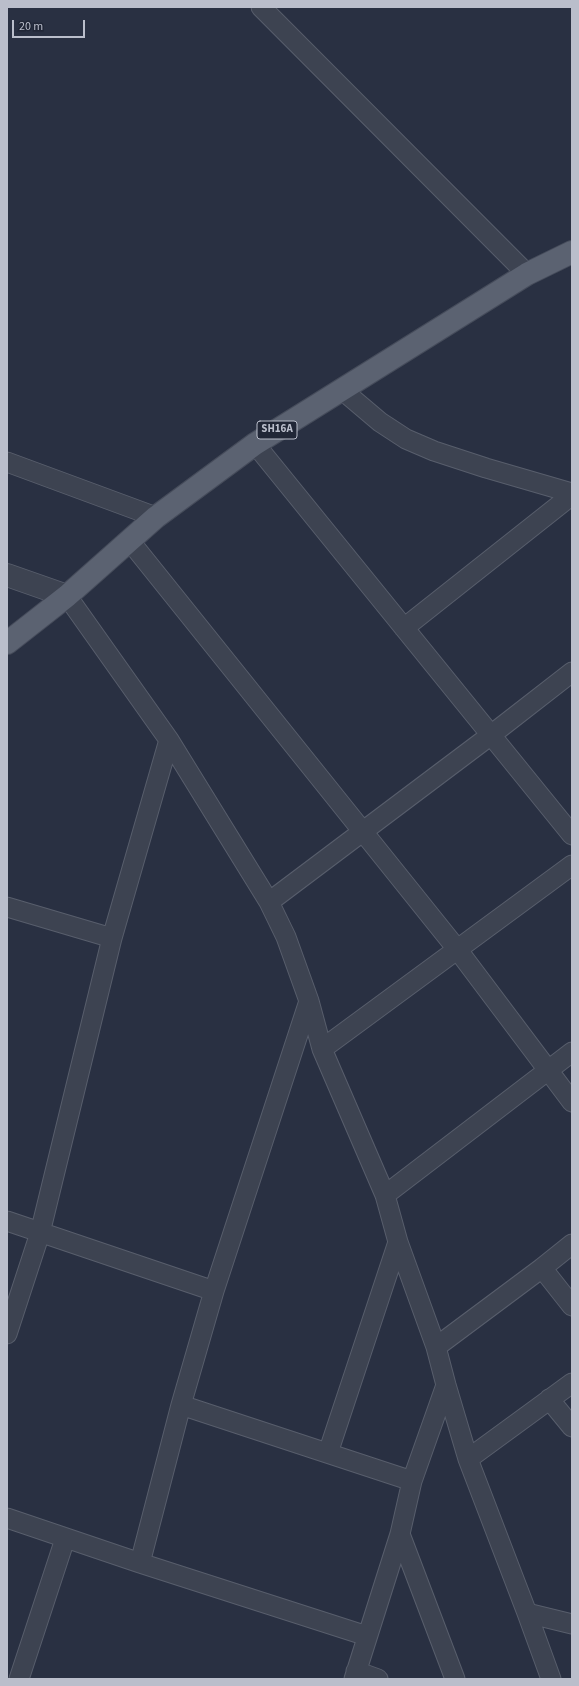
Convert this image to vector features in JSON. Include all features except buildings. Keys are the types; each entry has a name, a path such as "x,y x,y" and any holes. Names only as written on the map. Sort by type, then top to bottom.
{"main road":[{"name":"SH16A","path":"7,643 66,596 156,517 255,444 527,274 572,252"}],"street":[{"path":"261,7 527,274"},
{"path":"341,389 380,422 406,439 434,451 572,494"},
{"path":"255,444 572,835"},
{"path":"7,462 156,517"},
{"path":"404,628 572,494"},
{"path":"129,540 457,949 572,1102"},
{"path":"7,575 66,596 169,740 269,902 286,937 309,1001 322,1049 386,1195 398,1242 436,1347 468,1459 528,1613 551,1679"},
{"path":"269,902 492,735 572,672"},
{"path":"7,1334 40,1233 112,938 169,740"},
{"path":"322,1049 572,864"},
{"path":"7,907 112,938"},
{"path":"140,1563 181,1405 214,1291 309,1001"},
{"path":"386,1195 572,1052"},
{"path":"7,1221 214,1291"},
{"path":"328,1453 398,1242"},
{"path":"436,1347 572,1244"},
{"path":"542,1268 572,1306"},
{"path":"468,1459 572,1383"},
{"path":"378,1679 355,1675 400,1534 412,1481 446,1385"},
{"path":"549,1399 572,1426"},
{"path":"181,1405 412,1481"},
{"path":"7,1518 65,1539 367,1636"},
{"path":"400,1534 455,1679"},
{"path":"19,1679 65,1539"},
{"path":"528,1613 571,1618"}]}
